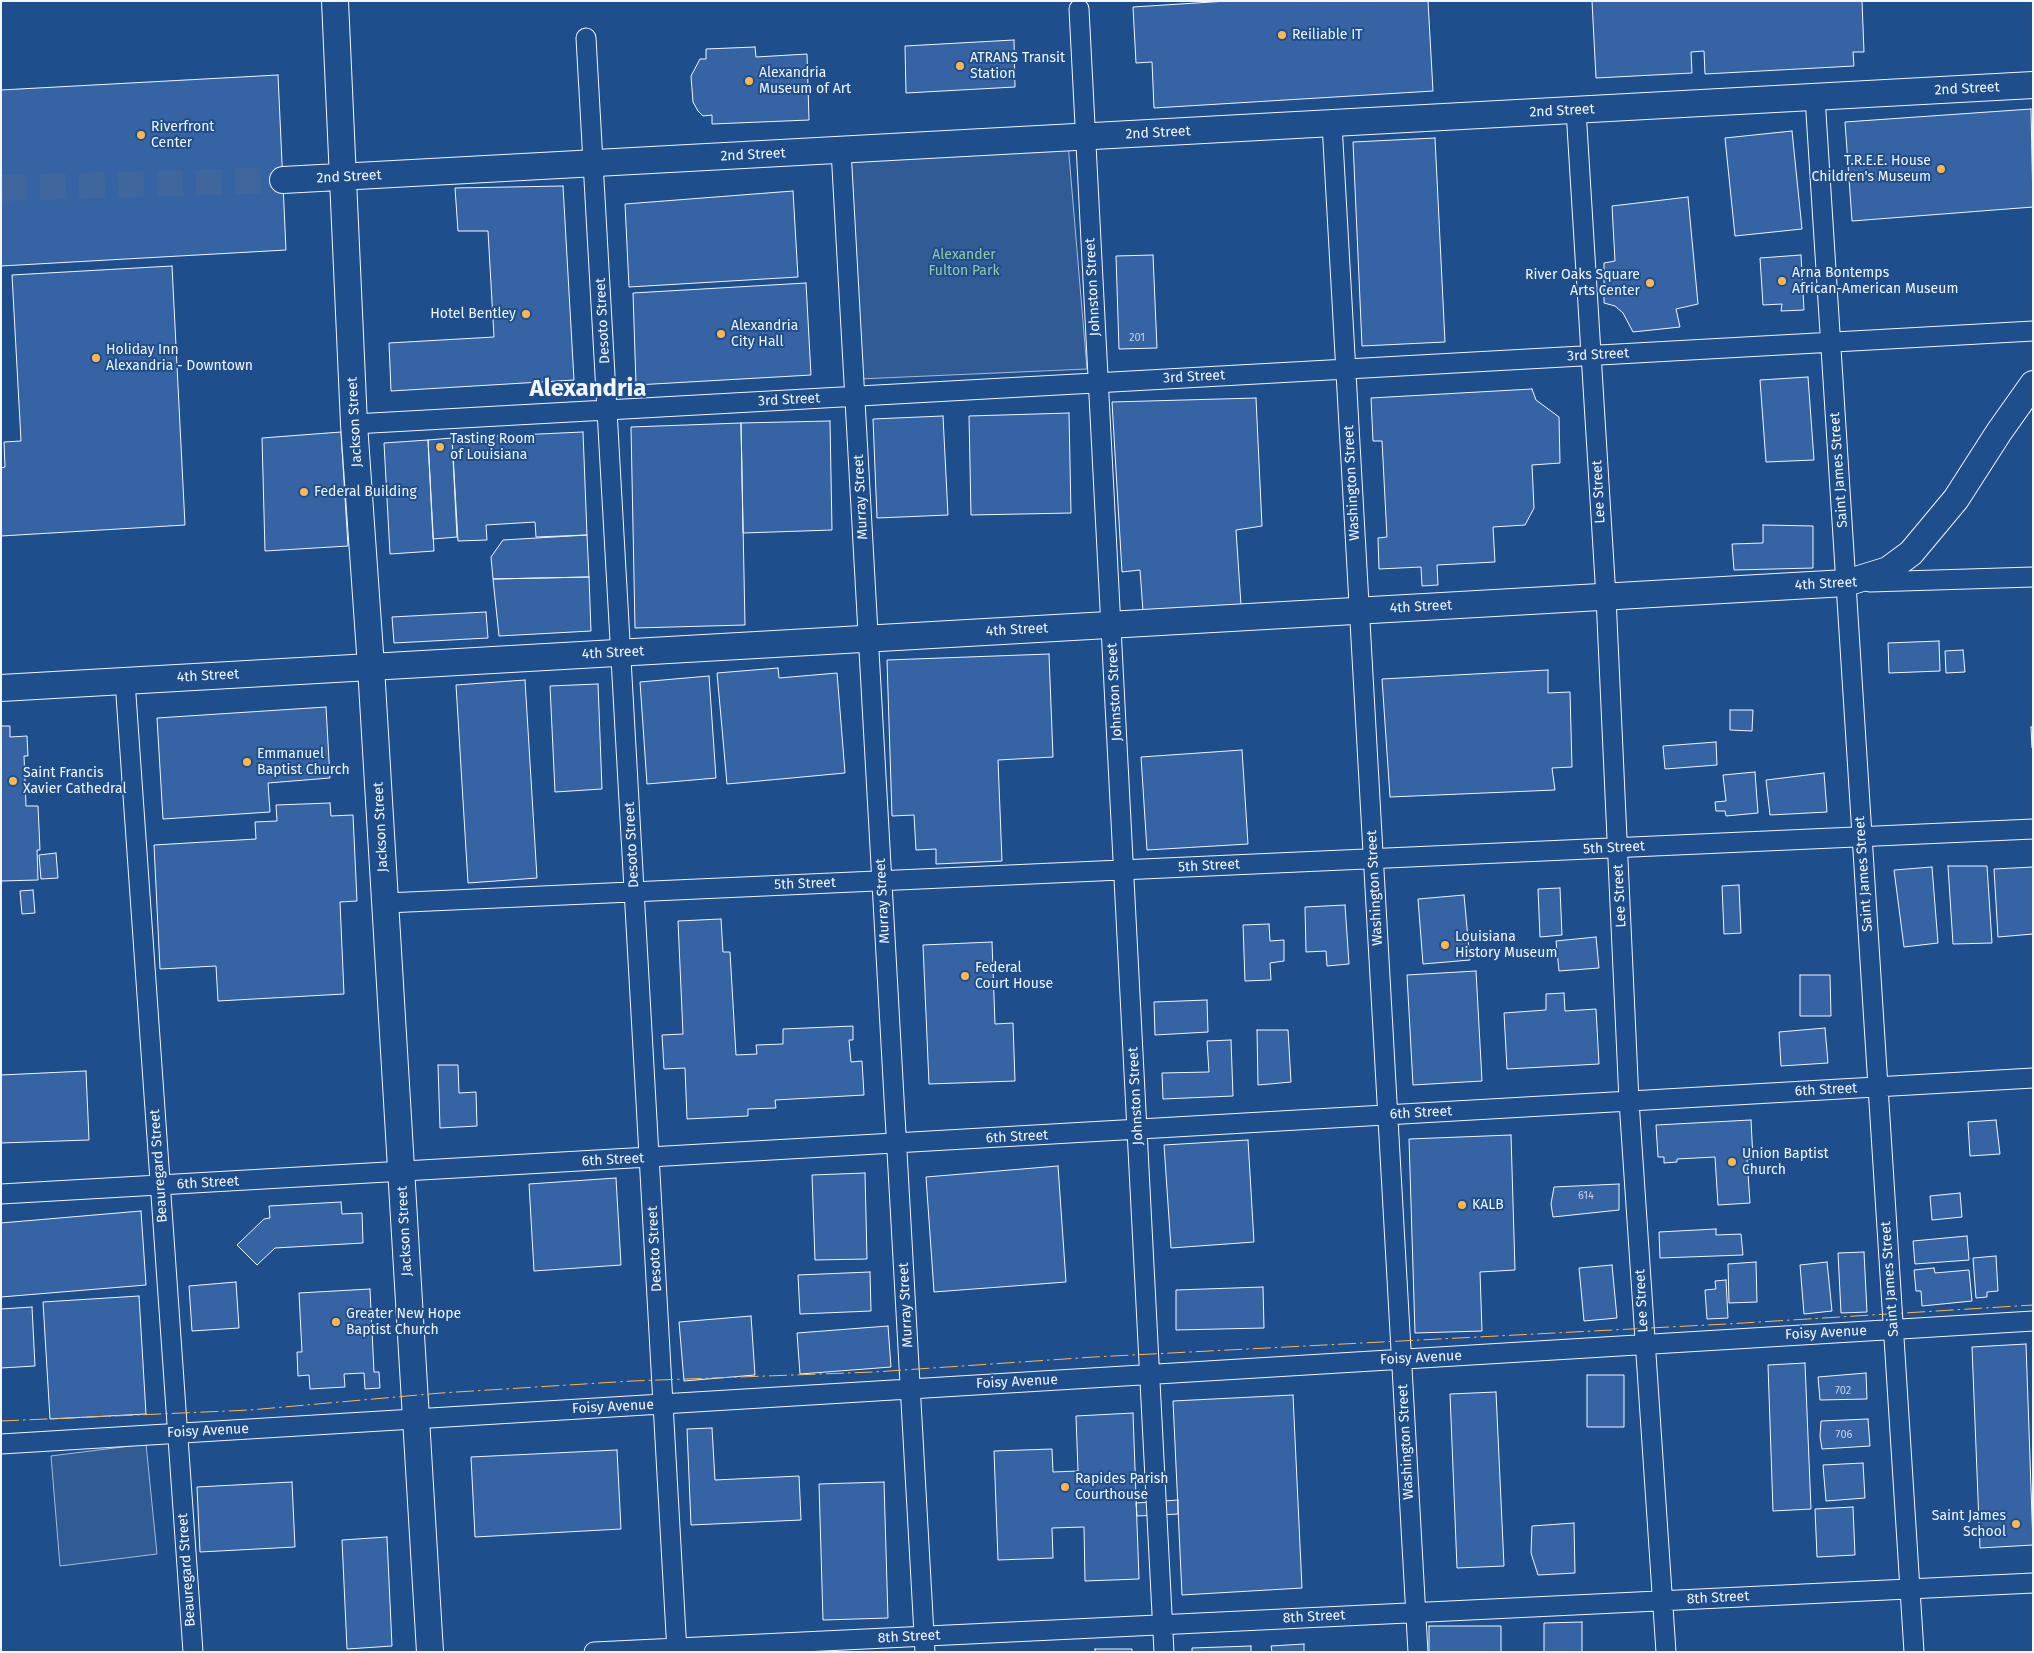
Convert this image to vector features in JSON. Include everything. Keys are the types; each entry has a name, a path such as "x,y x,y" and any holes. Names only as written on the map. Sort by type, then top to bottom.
{"main road":[{"name":"Jackson Street","path":"335,1 354,424 372,667 430,1652"},
{"name":"2nd Street","path":"283,180 2033,86"},
{"path":"1846,583 1888,570 1911,553 1956,499 1999,432 2033,384"},
{"name":"4th Street","path":"1,688 1846,583"}],"street":[{"name":"Johnston Street","path":"1079,9 1162,1624"},
{"name":"Desoto Street","path":"586,38 677,1650"},
{"name":"Saint James Street","path":"1815,97 1914,1652"},
{"name":"Lee Street","path":"1576,110 1606,597 1629,1101 1666,1652"},
{"name":"Washington Street","path":"1332,124 1418,1652"},
{"name":"Murray Street","path":"841,150 925,1644"},
{"name":"3rd Street","path":"354,424 2033,331"},
{"name":"4th Street","path":"1846,583 2033,577"},
{"name":"Beauregard Street","path":"125,681 193,1652"},
{"name":"5th Street","path":"386,903 2033,829"},
{"name":"6th Street","path":"1,1194 2033,1078"},
{"name":"Foisy Avenue","path":"1,1444 2033,1321"},
{"name":"8th Street","path":"594,1652 925,1644 1162,1624 2033,1583"},
{"path":"1162,1624 1164,1652"}],"shaded area":[{"name":"Alexander Fulton Park","path":"1068,143 1087,369 859,379 844,153"},
{"path":"146,1444 157,1554 60,1566 51,1456"}],"building":[{"name":"Reiliable IT","path":"1228,1 1428,1 1433,91 1154,108 1152,62 1136,63 1133,7"},
{"path":"1592,1 1862,1 1864,52 1853,52 1854,66 1705,74 1704,51 1691,52 1692,73 1596,78"},
{"name":"ATRANS Transit Station","path":"1014,40 1015,87 906,93 905,46"},
{"name":"Alexandria Museum of Art","path":"755,47 756,57 807,54 809,120 712,124 712,115 703,116 698,111 693,102 691,76 700,59 706,59 706,49"},
{"name":"Riverfront Center","path":"278,75 286,250 1,266 1,90"},
{"name":"T.R.E.E. House Children's Museum","path":"2031,109 2033,207 1852,221 1845,122"},
{"path":"1792,131 1802,229 1735,236 1725,138"},
{"path":"1435,138 1445,342 1362,346 1353,142"},
{"path":"563,186 574,380 391,391 389,343 494,337 488,231 458,231 455,188"},
{"path":"793,191 798,277 629,287 625,204"},
{"name":"River Oaks Square Arts Center","path":"1688,197 1698,304 1676,309 1680,327 1633,332 1623,313 1615,306 1604,303 1604,263 1615,261 1612,206"},
{"path":"1153,255 1157,348 1119,349 1116,256"},
{"name":"Arna Bontemps African-American Museum","path":"1801,255 1804,310 1781,311 1782,304 1763,305 1760,258"},
{"name":"Holiday Inn Alexandria - Downtown","path":"172,266 185,525 1,536 1,468 5,467 4,442 21,441 12,275"},
{"name":"Alexandria City Hall","path":"806,283 811,375 636,385 633,293"},
{"path":"1808,377 1814,460 1766,462 1760,380"},
{"path":"1532,389 1536,400 1559,417 1560,463 1532,465 1534,508 1525,525 1493,527 1495,562 1437,565 1438,585 1422,586 1421,567 1379,569 1378,538 1387,537 1382,441 1373,441 1371,398"},
{"path":"1256,398 1262,526 1236,530 1241,605 1143,611 1140,570 1122,572 1112,402"},
{"path":"1069,413 1071,513 971,515 969,416"},
{"path":"943,416 948,515 877,518 873,419"},
{"path":"830,421 832,530 743,533 741,423"},
{"path":"741,423 745,625 635,628 631,427"},
{"name":"Federal Building","path":"341,432 348,546 265,551 262,438"},
{"path":"583,432 587,535 536,537 535,522 486,525 487,540 458,541 452,438"},
{"path":"452,438 457,537 433,539 428,440"},
{"path":"428,440 434,551 390,554 384,443"},
{"path":"1763,525 1813,526 1813,568 1734,570 1732,544 1763,543"},
{"path":"587,535 589,577 493,579 491,557 503,540"},
{"path":"589,577 591,631 499,636 493,579"},
{"path":"486,612 488,638 394,643 392,617"},
{"path":"1939,641 1940,671 1889,673 1888,643"},
{"path":"1963,650 1965,672 1946,673 1945,651"},
{"path":"1049,654 1053,757 998,760 1002,861 936,864 936,849 916,850 914,815 892,816 887,660"},
{"path":"778,668 779,678 837,673 845,773 727,784 717,673"},
{"path":"1548,670 1548,693 1570,692 1572,767 1552,768 1555,790 1390,797 1382,679"},
{"path":"709,676 716,778 647,784 640,682"},
{"path":"525,680 537,878 468,883 456,685"},
{"path":"598,684 602,789 555,792 550,686"},
{"path":"326,707 330,778 268,783 270,812 163,819 157,718"},
{"path":"1730,710 1753,710 1752,731 1730,730"},
{"name":"Saint Francis Xavier Cathedral","path":"1,726 10,726 10,737 27,736 28,756 24,756 26,806 38,806 40,850 37,850 38,880 1,881"},
{"path":"2031,727 2033,727 2033,748 2032,748"},
{"path":"1716,742 1717,765 1665,769 1663,746"},
{"path":"1242,750 1248,844 1147,850 1141,757"},
{"path":"1755,772 1758,813 1726,816 1725,811 1716,811 1715,802 1726,801 1723,775"},
{"path":"1824,773 1827,812 1770,815 1766,780"},
{"path":"330,803 331,816 353,815 357,901 340,902 344,994 218,1001 216,966 160,969 154,845 256,839 255,822 277,821 276,805"},
{"path":"56,853 58,878 41,879 39,855"},
{"path":"1948,866 1987,866 1992,943 1953,944"},
{"path":"1932,867 1938,943 1904,947 1894,870"},
{"path":"2033,867 2033,934 1998,937 1994,869"},
{"path":"1739,885 1741,933 1724,934 1722,886"},
{"path":"1560,888 1562,935 1540,937 1538,889"},
{"path":"33,890 35,913 22,914 20,891"},
{"path":"1464,895 1470,960 1423,964 1418,899"},
{"path":"1345,905 1349,964 1327,966 1326,951 1306,952 1305,907"},
{"path":"721,919 723,952 730,952 736,1055 757,1054 756,1045 783,1044 783,1029 853,1026 853,1040 849,1040 851,1062 862,1061 864,1095 775,1100 776,1108 748,1109 748,1116 687,1119 685,1068 664,1069 662,1035 683,1034 678,921"},
{"path":"1269,924 1270,941 1284,940 1284,961 1270,963 1271,980 1245,981 1243,925"},
{"path":"1596,937 1599,968 1559,971 1556,941"},
{"path":"992,942 995,1024 1013,1023 1015,1081 929,1084 923,945"},
{"path":"1476,971 1482,1081 1413,1085 1407,975"},
{"path":"1800,975 1830,975 1831,1016 1800,1016"},
{"path":"1564,993 1565,1011 1596,1009 1599,1064 1507,1069 1504,1013 1546,1010 1546,994"},
{"path":"1207,1000 1208,1032 1155,1035 1154,1002"},
{"path":"1825,1028 1828,1063 1781,1066 1779,1032"},
{"path":"1257,1030 1288,1030 1291,1082 1258,1085"},
{"path":"1231,1040 1233,1096 1163,1099 1162,1073 1209,1072 1207,1041"},
{"path":"438,1065 458,1065 459,1093 476,1092 477,1126 440,1128"},
{"path":"86,1071 89,1140 1,1143 1,1075"},
{"name":"Union Baptist Church","path":"1751,1120 1753,1159 1747,1159 1750,1203 1718,1205 1715,1157 1677,1159 1677,1162 1664,1163 1664,1157 1658,1157 1656,1125"},
{"path":"1996,1120 2000,1154 1970,1156 1968,1122"},
{"name":"KALB","path":"1511,1135 1515,1270 1480,1272 1482,1331 1415,1333 1409,1139"},
{"path":"1248,1140 1254,1242 1171,1248 1164,1145"},
{"path":"1058,1166 1066,1282 934,1292 926,1177"},
{"path":"865,1173 867,1259 815,1260 812,1175"},
{"path":"616,1178 621,1265 534,1271 529,1184"},
{"path":"1619,1184 1619,1210 1553,1217 1551,1204 1554,1187"},
{"path":"1960,1193 1962,1217 1932,1220 1930,1196"},
{"path":"341,1202 342,1214 362,1213 363,1243 275,1248 257,1265 237,1245 264,1219 270,1218 269,1206"},
{"path":"141,1211 146,1285 1,1297 1,1223"},
{"path":"1716,1229 1716,1235 1741,1234 1743,1255 1660,1258 1659,1232"},
{"path":"1967,1236 1969,1260 1915,1264 1913,1241"},
{"path":"1864,1252 1867,1312 1841,1313 1838,1253"},
{"path":"1996,1256 1998,1291 1987,1292 1987,1297 1976,1298 1973,1258"},
{"path":"1756,1262 1757,1302 1729,1303 1728,1264"},
{"path":"1827,1262 1832,1311 1804,1314 1800,1265"},
{"path":"1612,1265 1617,1318 1584,1321 1579,1268"},
{"path":"1934,1268 1935,1273 1969,1270 1972,1301 1922,1306 1921,1291 1916,1291 1914,1270"},
{"path":"870,1272 871,1311 800,1314 798,1275"},
{"path":"1726,1280 1728,1318 1707,1319 1705,1290 1716,1289 1715,1281"},
{"path":"236,1282 239,1328 192,1331 189,1286"},
{"path":"1263,1287 1264,1328 1176,1330 1176,1290"},
{"name":"Greater New Hope Baptist Church","path":"370,1289 374,1372 379,1372 380,1388 365,1389 364,1373 344,1374 345,1387 310,1389 309,1375 298,1376 297,1352 302,1352 299,1293"},
{"path":"139,1296 146,1414 50,1419 43,1302"},
{"path":"32,1307 35,1366 1,1368 1,1309"},
{"path":"751,1316 755,1375 684,1381 679,1322"},
{"path":"888,1326 891,1367 800,1374 797,1333"},
{"path":"2026,1344 2033,1545 1980,1548 1972,1347"},
{"path":"1805,1363 1811,1509 1773,1511 1768,1365"},
{"path":"1866,1373 1867,1399 1820,1400 1818,1377"},
{"path":"1587,1375 1624,1375 1624,1427 1587,1427"},
{"path":"1496,1392 1504,1566 1457,1568 1450,1394"},
{"path":"1293,1395 1302,1588 1182,1595 1173,1401"},
{"name":"Rapides Parish Courthouse","path":"1133,1413 1139,1579 1085,1581 1084,1527 1052,1528 1053,1558 998,1560 994,1451 1052,1449 1053,1472 1078,1471 1076,1416"},
{"path":"1868,1419 1870,1446 1822,1449 1820,1436 1821,1421"},
{"path":"712,1428 715,1480 799,1476 801,1520 691,1525 687,1429"},
{"path":"617,1450 621,1529 475,1537 471,1457"},
{"path":"1863,1463 1865,1498 1826,1501 1823,1465"},
{"path":"292,1482 295,1547 200,1552 197,1487"},
{"path":"884,1482 888,1618 823,1620 819,1484"},
{"path":"1178,1500 1178,1514 1137,1516 1136,1503"},
{"path":"1853,1507 1855,1555 1817,1557 1815,1509"},
{"path":"1574,1523 1575,1573 1538,1575 1531,1553 1532,1526"},
{"path":"387,1537 392,1646 347,1649 342,1540"},
{"path":"1582,1622 1582,1652 1544,1652 1544,1623"},
{"path":"1429,1626 1501,1626 1501,1652 1429,1652"},
{"path":"1304,1644 1304,1652 1272,1652 1271,1646"},
{"path":"1251,1646 1251,1652 1192,1652 1192,1648"},
{"path":"1095,1649 1132,1649 1132,1652 1095,1652"}],"tunnel":[{"path":"1,188 283,180"}],"power":[{"path":"1,1421 250,1410 441,1393 632,1381 874,1372 1094,1357 1727,1324 2033,1305"}],"place":[{"name":"Reiliable IT","path":"1282,35"},
{"name":"ATRANS Transit Station","path":"960,66"},
{"name":"Alexandria Museum of Art","path":"749,81"},
{"name":"Riverfront Center","path":"141,135"},
{"name":"T.R.E.E. House Children's Museum","path":"1941,169"},
{"name":"Arna Bontemps African-American Museum","path":"1782,281"},
{"name":"River Oaks Square Arts Center","path":"1650,283"},
{"name":"Hotel Bentley","path":"526,314"},
{"name":"Alexandria City Hall","path":"721,334"},
{"name":"Holiday Inn Alexandria - Downtown","path":"96,358"},
{"name":"Tasting Room of Louisiana","path":"440,447"},
{"name":"Federal Building","path":"304,492"},
{"name":"Emmanuel Baptist Church","path":"247,762"},
{"name":"Saint Francis Xavier Cathedral","path":"13,781"},
{"name":"Louisiana History Museum","path":"1445,945"},
{"name":"Federal Court House","path":"965,976"},
{"name":"Union Baptist Church","path":"1732,1162"},
{"name":"KALB","path":"1462,1205"},
{"name":"Greater New Hope Baptist Church","path":"336,1322"},
{"name":"Rapides Parish Courthouse","path":"1065,1487"},
{"name":"Saint James School","path":"2016,1524"}],"district":[{"name":"Alexandria","path":"588,389"}]}
